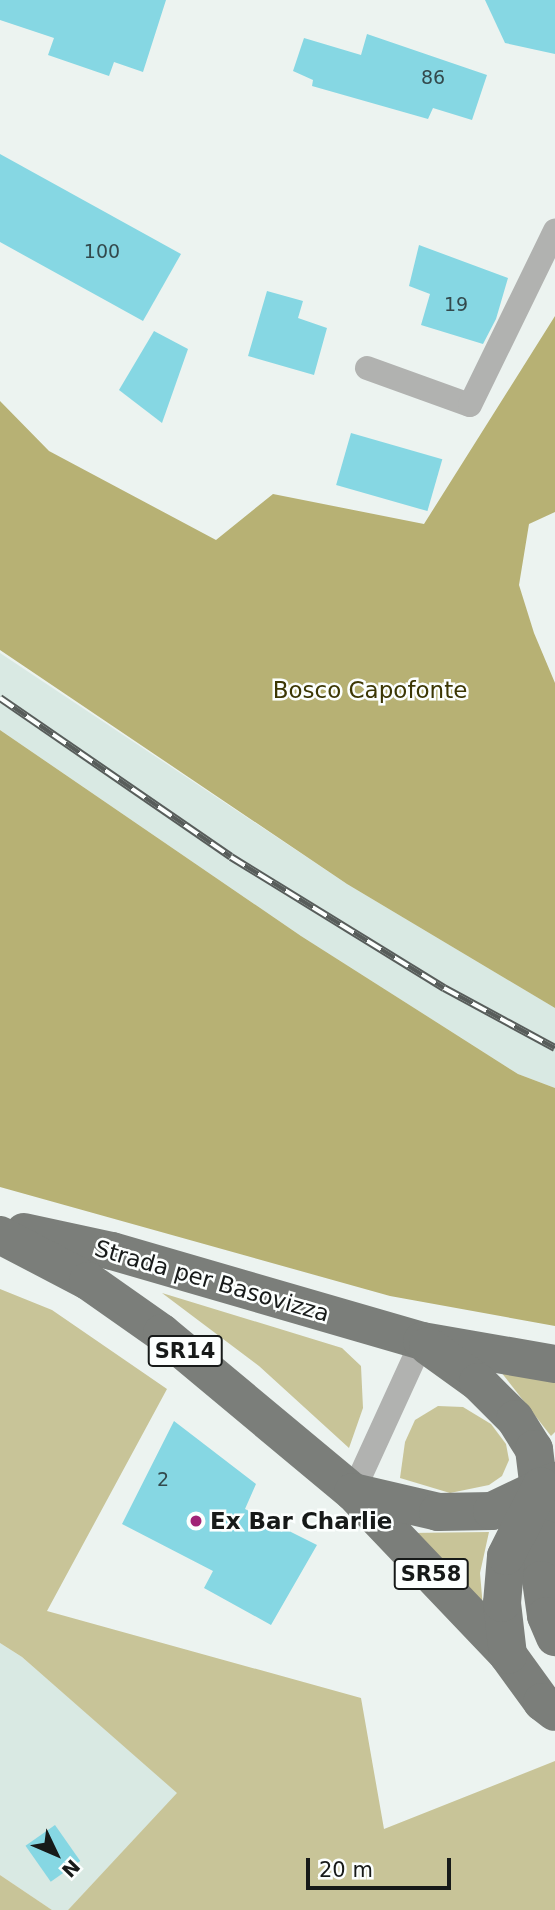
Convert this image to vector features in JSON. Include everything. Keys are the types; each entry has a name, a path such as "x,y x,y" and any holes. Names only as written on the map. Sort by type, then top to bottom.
{"main road":[{"name":"Strada per Basovizza","path":"0,1227 112,1251 422,1341 555,1364"},
{"name":"Strada per Basovizza","path":"0,1235 88,1280 162,1333 353,1492 508,1655"},
{"name":"Strada per Basovizza","path":"353,1492 438,1512 492,1511 549,1478 515,1419 478,1382 422,1341"},
{"path":"549,1478 541,1580 546,1616 555,1637"},
{"path":"508,1655 502,1603 506,1556 549,1478"},
{"name":"SR58","path":"508,1655 542,1702 555,1712"}],"lane":[{"path":"367,369 470,405 555,231"},
{"path":"353,1492 422,1341"}],"shaded area":[{"path":"0,653 347,884 555,1008 555,1088 518,1074 301,936 0,730"},
{"path":"0,1289 52,1310 167,1389 47,1611 361,1698 384,1829 555,1761 555,1910 68,1910 177,1793 22,1657 0,1643"},
{"path":"162,1293 342,1348 361,1366 363,1408 349,1448 259,1366"},
{"path":"501,1372 555,1377 555,1432 551,1436"},
{"path":"438,1406 463,1407 491,1424 506,1444 509,1460 502,1476 489,1485 450,1493 400,1478 405,1442 415,1420"},
{"path":"489,1532 480,1573 483,1608 409,1533"},
{"path":"0,1643 22,1657 178,1793 68,1910 52,1910 0,1875"},
{"path":"0,1875 52,1910 0,1910"}],"green space":[{"name":"Bosco Capofonte","path":"555,316 555,512 529,524 519,585 534,633 555,683 555,1008 347,884 0,650 0,401 49,451 216,540 273,494 424,524"},
{"path":"0,730 301,936 518,1074 555,1088 555,1326 390,1296 0,1187"}],"building":[{"path":"0,0 166,0 143,72 114,62 109,76 48,55 54,38 0,20"},
{"path":"485,0 555,0 555,54 505,43"},
{"path":"367,34 487,75 472,120 433,108 428,119 312,86 313,80 293,71 304,38 361,55"},
{"path":"0,154 181,254 143,321 0,242"},
{"path":"419,245 508,278 496,319 483,344 421,325 430,294 409,286"},
{"path":"267,291 303,301 298,318 327,328 314,375 248,356"},
{"path":"154,331 188,349 162,423 119,390"},
{"path":"351,433 442,459 427,511 336,485"},
{"name":"Ex Bar Charlie","path":"174,1421 256,1484 245,1509 317,1545 271,1625 204,1588 213,1571 122,1524"},
{"path":"55,1825 80,1861 51,1882 26,1846"}],"railway":[{"path":"0,698 231,857 444,988 555,1048"}],"place":[{"name":"Ex Bar Charlie","path":"196,1521"}]}
